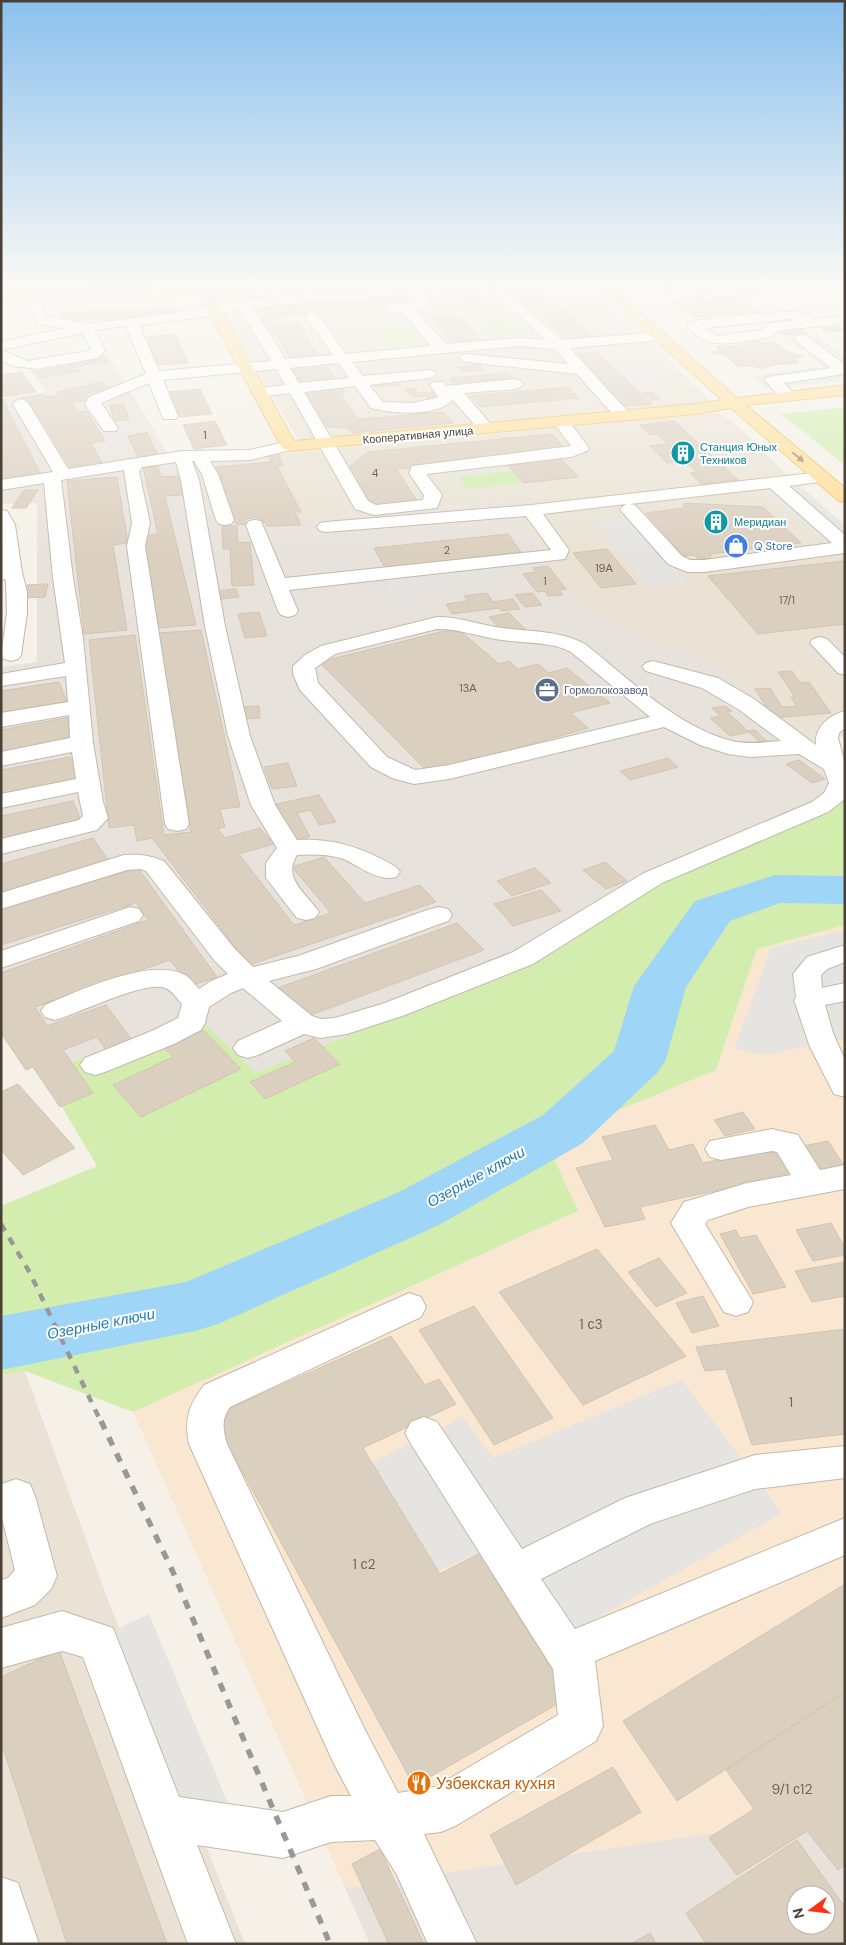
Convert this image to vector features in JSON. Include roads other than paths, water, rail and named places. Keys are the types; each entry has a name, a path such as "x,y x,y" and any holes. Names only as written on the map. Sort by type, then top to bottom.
{"main road":[{"path":"251,377 289,446"},
{"path":"705,377 845,497"},
{"name":"Кооперативная улица","path":"289,446 623,416 845,390"}],"street":[{"path":"110,428 93,404 94,400 152,377"},
{"path":"154,377 170,416"},
{"path":"288,377 361,505 374,510 431,504 433,495 417,473 418,470 571,452 581,448 561,422"},
{"path":"355,377 376,405 383,407 438,403 447,398 448,391"},
{"path":"259,392 401,377"},
{"path":"432,377 487,429"},
{"path":"588,377 623,416"},
{"path":"790,396 772,380 797,377"},
{"path":"448,391 515,384"},
{"path":"1,847 88,825 96,818 91,802 82,743 80,707 74,668 73,638 63,578 57,513 58,477 44,445 21,404"},
{"path":"11,655 19,598 18,585 7,573 6,526 1,514 6,485 137,462 192,456 250,455 289,446"},
{"path":"192,456 210,474 225,520"},
{"path":"192,456 190,480 215,626 239,736 263,805 289,848"},
{"path":"137,462 131,472 141,523 136,546 177,824"},
{"path":"326,527 531,510 821,477"},
{"path":"774,482 845,546"},
{"path":"552,496 638,487 689,492"},
{"path":"630,508 674,560 687,566 704,566 845,546"},
{"path":"278,584 558,555 560,550 531,510"},
{"path":"255,525 288,610"},
{"path":"667,720 449,772 414,777 400,773 379,762 308,685 304,674 304,666 328,650 437,623 456,623 501,634 564,641 578,648 667,720 708,740 728,747 750,750 827,751"},
{"path":"820,643 845,669"},
{"path":"653,667 710,683 827,751"},
{"path":"1,680 74,668"},
{"path":"1,720 80,707"},
{"path":"1,901 143,860 155,866 224,954 246,976 302,1023 320,1029 337,1027 395,1009 523,958 653,878 820,807 834,797 841,783 827,751 826,734 832,726 845,718"},
{"path":"1,760 82,743"},
{"path":"1,801 89,783"},
{"path":"289,848 317,846 340,850 363,857 387,872"},
{"path":"289,848 279,863 279,878 306,912"},
{"path":"1,960 130,915"},
{"path":"95,1066 164,1037 191,1023 196,1003 221,987 246,976 306,964 439,915"},
{"path":"845,953 817,962 808,974 808,1000 836,1056 845,1088"},
{"path":"55,1011 121,986 154,978 174,981 196,1003"},
{"path":"808,1000 845,992"},
{"path":"248,1048 302,1023"},
{"path":"720,1149 772,1140 787,1143 812,1184"},
{"path":"736,1302 687,1223 696,1211 747,1195 845,1178"},
{"path":"409,1307 217,1396 206,1410 204,1426 208,1444 340,1728 387,1817 413,1859 453,1944"},
{"path":"164,1816 283,1836 331,1819 387,1817 441,1809 581,1726 573,1663 424,1433"},
{"path":"515,1572 639,1510 755,1472 845,1462"},
{"path":"1,1599 21,1592 37,1576 16,1496"},
{"path":"573,1663 578,1648 845,1536"},
{"path":"1,1648 62,1631 98,1642 212,1944"},
{"path":"1,1900 15,1944"}],"waterway":[{"name":"Озерные ключи","path":"1,1343 195,1306 418,1209 563,1129 639,1059 660,986 712,911 775,889 845,890"}],"railway":[{"path":"1,1224 30,1273 101,1422"},
{"path":"101,1421 173,1572 330,1944"}],"place":[{"name":"Станция Юных Техников","path":"683,453"},
{"name":"Меридиан","path":"716,522"},
{"name":"Q Store","path":"736,546"},
{"name":"Гормолокозавод","path":"547,690"},
{"name":"Узбекская кухня","path":"419,1783"}]}
